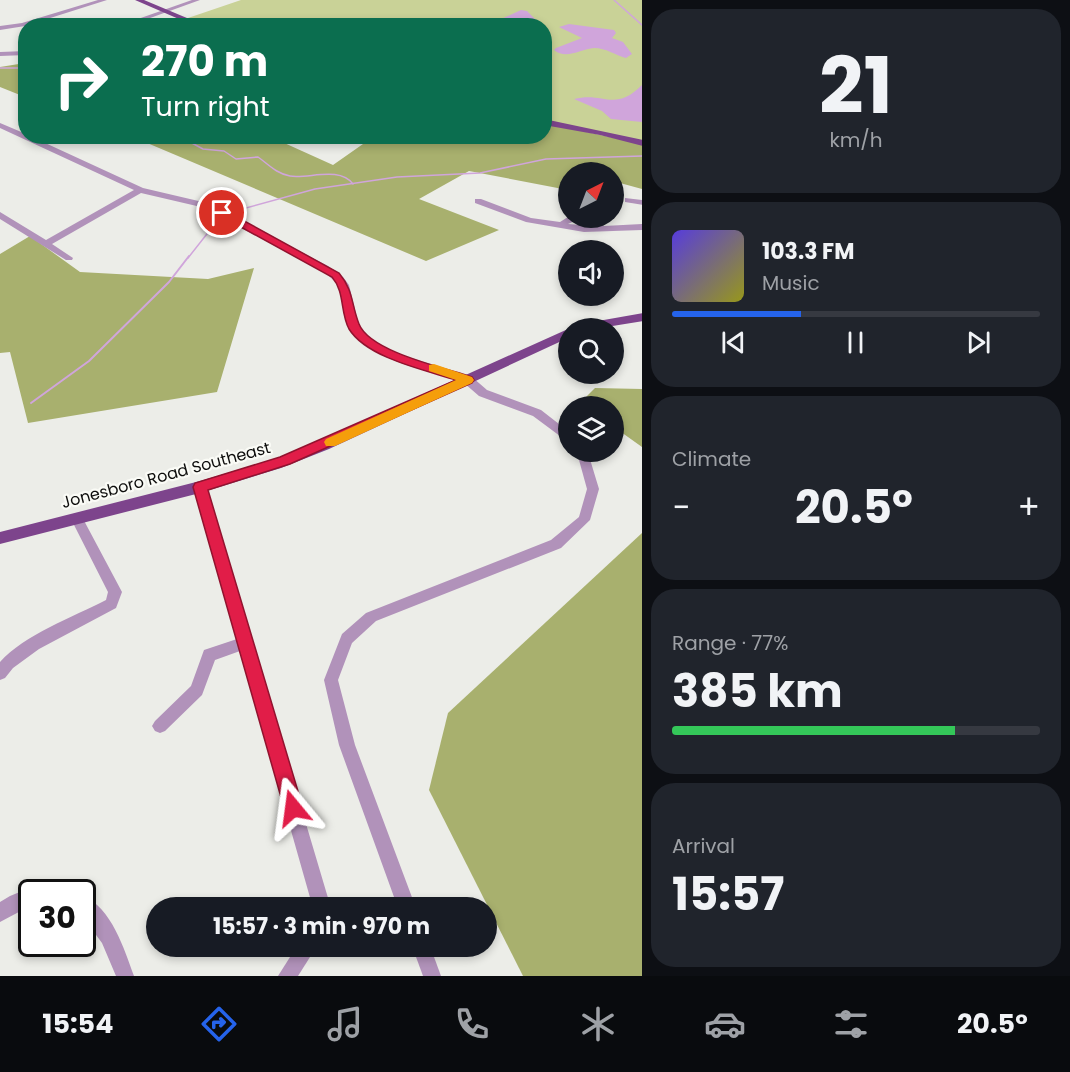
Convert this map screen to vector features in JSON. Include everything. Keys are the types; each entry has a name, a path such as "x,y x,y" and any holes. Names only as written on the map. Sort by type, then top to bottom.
{"main road":[{"path":"138,0 183,18"},
{"path":"552,123 600,132 642,143"},
{"path":"624,320 642,317"},
{"name":"Jonesboro Road Southeast","path":"0,538 200,487 285,461 558,338"}],"street":[{"path":"47,18 104,0"},
{"path":"145,18 198,0"},
{"path":"0,28 18,26"},
{"path":"0,54 18,53"},
{"path":"0,124 18,133"},
{"path":"40,144 92,170 140,190 204,205 325,268 344,285 354,327 367,342 391,355 468,380 483,393 537,413 558,429"},
{"path":"47,243 140,190"},
{"path":"628,200 642,203"},
{"path":"478,201 529,220 584,229 642,227"},
{"path":"0,215 69,258"},
{"path":"403,897 347,745 331,680 347,639 371,617 556,544 584,520 593,489 586,462"},
{"path":"200,487 319,897"},
{"path":"0,673 5,666 25,651 111,604 115,592 77,519"},
{"path":"160,726 197,690 209,655 245,643"},
{"path":"0,913 18,901"},
{"path":"96,916 111,938 125,976"},
{"path":"287,976 300,957"},
{"path":"426,957 432,976"}],"green space":[{"path":"241,0 642,0 642,144 552,125 552,18 188,18"},
{"path":"18,64 18,94 0,87 0,67"},
{"path":"552,125 642,144 642,189 624,184 624,162 558,162 558,188 469,171 419,199 499,230 426,261 150,144 286,144 333,165 363,144 552,144"},
{"path":"30,236 80,272 208,279 254,268 217,392 28,423 10,352 0,353 0,254"},
{"path":"595,388 642,389 642,447 624,434 624,396 587,396"},
{"path":"642,533 642,976 523,976 497,925 497,897 483,897 429,790 448,713"}],"shaded area":[{"path":"521,10 527,11 534,18 503,18"},
{"path":"569,24 614,30 616,33 612,38 623,42 632,54 626,58 598,48 569,54 559,53 554,50 582,38 559,27"},
{"path":"642,85 642,122 611,119 602,111 574,99 593,97 616,100 624,98"}],"waterway":[{"path":"614,0 642,25"},
{"path":"0,68 18,68"},
{"path":"194,144 203,149 224,151 236,159 258,157 285,175 332,174 347,179 352,184"},
{"path":"352,184 397,177 480,173 546,159 642,156"},
{"path":"188,258 214,225 235,211 315,189 352,184"},
{"path":"31,403 89,361 169,282 189,256"}],"slow traffic":[{"path":"330,442 468,380 434,368"}],"route":[{"path":"222,213 325,268 340,279 347,294 354,327 367,342 391,355 468,380 285,461 200,487 293,808"}]}
